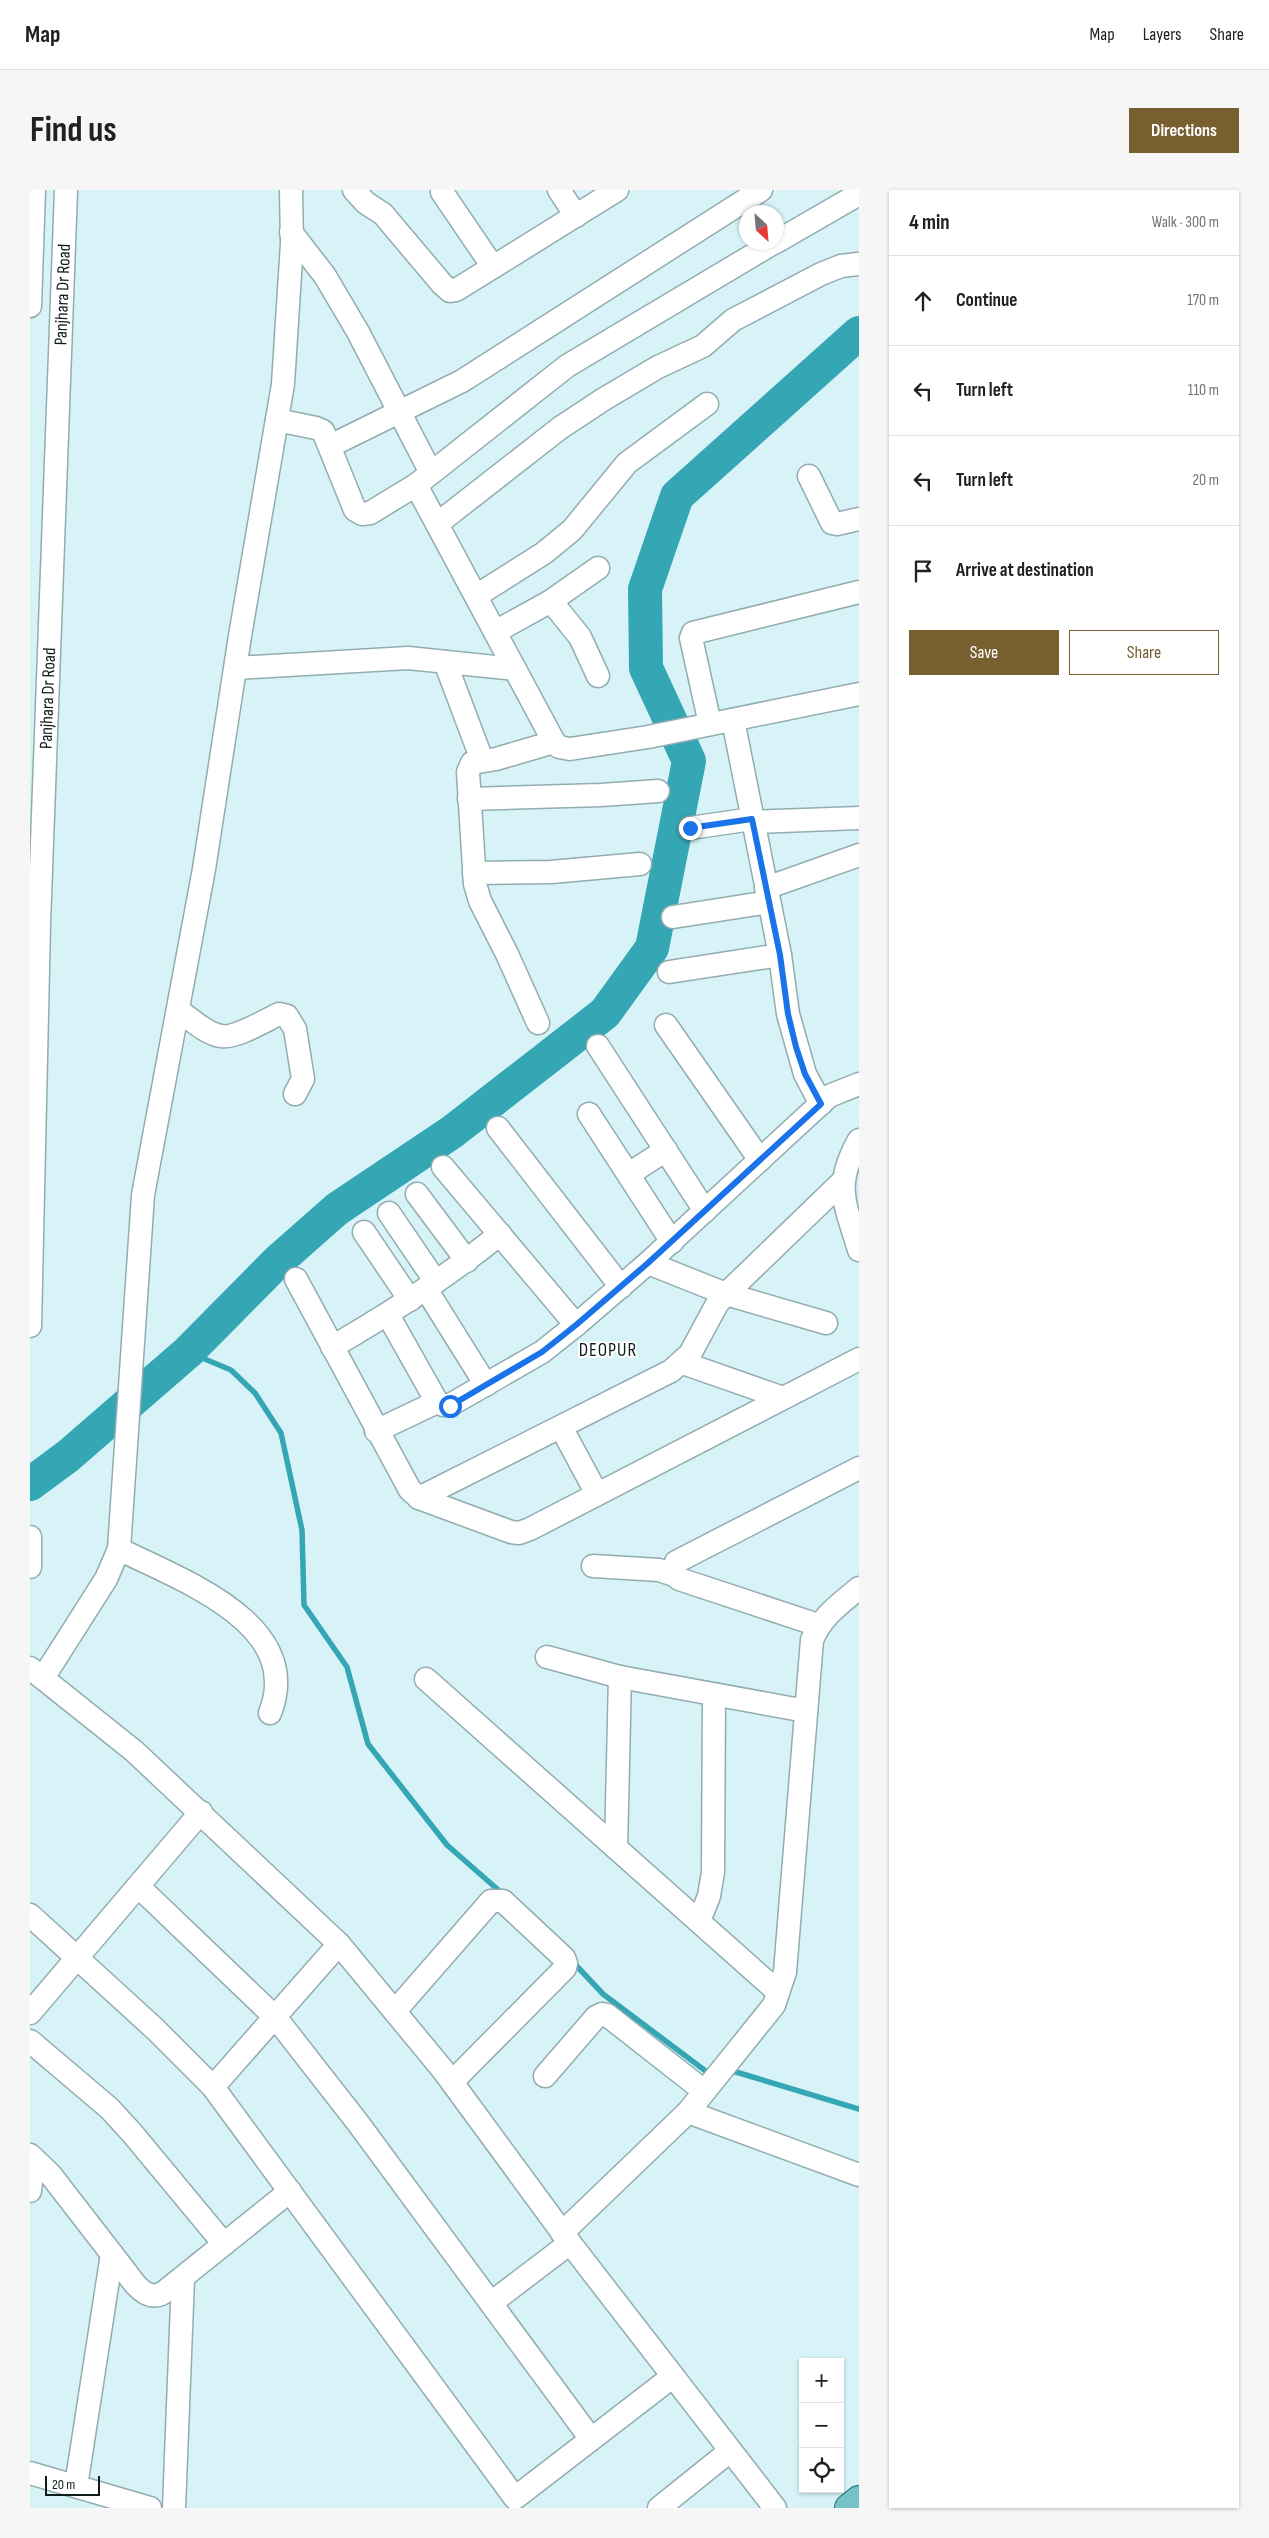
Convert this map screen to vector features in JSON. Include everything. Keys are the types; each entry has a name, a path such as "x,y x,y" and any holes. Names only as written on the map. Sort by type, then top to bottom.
{"main road":[{"path":"848,2508 859,2500"}],"street":[{"name":"Panjhara Dr Road","path":"30,306 34,190"},
{"name":"Panjhara Dr Road","path":"30,1326 39,924 66,190"},
{"path":"291,190 291,232 283,384 204,869 143,1195 119,1549 106,1579 37,1673 134,1750 339,1944 452,2082 566,2238 774,2508"},
{"path":"354,190 366,203 383,214 446,288 456,290 618,190"},
{"path":"559,190 576,216"},
{"path":"330,446 462,381 761,190"},
{"path":"442,192 493,267"},
{"path":"784,237 859,194"},
{"path":"291,232 325,276 358,332 400,413 424,479 437,524 554,742 559,746 570,748 648,737 859,694"},
{"path":"277,420 316,428 323,432 356,510 362,514 370,513 424,479 567,366 763,250"},
{"path":"437,524 560,428 604,399 658,367 703,346 733,320 822,274 841,266 858,264"},
{"path":"476,596 544,554 572,530 628,463 707,404"},
{"path":"809,476 828,520 837,524 859,519"},
{"path":"495,632 551,601 598,568"},
{"path":"701,726 690,638 693,633 859,592"},
{"path":"551,601 580,637 598,676"},
{"path":"236,668 408,658 515,669"},
{"path":"445,662 482,760"},
{"path":"733,720 780,955 788,1014 805,1074 821,1104"},
{"path":"538,1023 507,954 480,901 474,873 469,799 469,767 472,763 482,760 496,759 554,742"},
{"path":"469,799 601,796 658,791"},
{"path":"690,828 752,821 859,818"},
{"path":"673,918 768,895 859,855"},
{"path":"474,873 551,872 640,864"},
{"path":"669,972 780,955"},
{"path":"178,1010 212,1033 222,1037 233,1035 279,1014 287,1016 295,1029 303,1079 296,1094"},
{"path":"666,1025 760,1160"},
{"path":"598,1046 705,1210"},
{"path":"388,1315 437,1402 443,1406 450,1406 542,1352 672,1242 829,1096 859,1084"},
{"path":"590,1114 672,1242"},
{"path":"498,1128 620,1287"},
{"path":"858,1246 846,1207 842,1182 850,1155 859,1140"},
{"path":"629,1174 666,1150"},
{"path":"444,1167 576,1325"},
{"path":"420,1498 671,1371 683,1363 690,1354 717,1304 842,1182"},
{"path":"417,1194 467,1261"},
{"path":"389,1213 424,1290 486,1385"},
{"path":"364,1232 424,1290"},
{"path":"332,1347 388,1315 467,1261 500,1234"},
{"path":"648,1263 726,1294 826,1323"},
{"path":"296,1279 404,1483 420,1498 519,1533 859,1359"},
{"path":"683,1363 782,1398"},
{"path":"376,1431 437,1402"},
{"path":"561,1426 597,1494"},
{"path":"674,1575 673,1569 676,1562 859,1468"},
{"path":"30,1538 30,1566"},
{"path":"119,1549 220,1601 245,1620 264,1640 272,1657 277,1677 276,1698 270,1713"},
{"path":"593,1566 659,1570 674,1575 679,1579 818,1625"},
{"path":"491,2303 566,2238 688,2112 774,2004 785,1972 812,1640 818,1625 827,1614 859,1588"},
{"path":"547,1657 620,1677 806,1712"},
{"path":"616,1848 620,1677"},
{"path":"426,1679 778,1992"},
{"path":"699,1921 709,1896 713,1872 714,1695"},
{"path":"30,2013 139,1887 200,1812"},
{"path":"139,1887 276,2018 358,2123 591,2439"},
{"path":"395,2011 491,1902 503,1901 564,1958 565,1968 452,2082"},
{"path":"30,1915 162,2036 214,2087 290,2191 508,2503 672,2376"},
{"path":"214,2087 339,1944"},
{"path":"545,2076 596,2017 602,2014 607,2015 716,2077"},
{"path":"30,2041 109,2108 224,2244"},
{"path":"688,2112 859,2175"},
{"path":"32,2157 50,2174 142,2292 151,2296 164,2293 290,2191"},
{"path":"30,2191 32,2157"},
{"path":"76,2486 112,2254"},
{"path":"174,2508 182,2278"},
{"path":"659,2508 730,2451"},
{"path":"30,2473 150,2508"}],"waterway":[{"path":"30,1484 68,1456 188,1352 278,1261 337,1209 452,1132 605,1013 652,948 689,761 646,668 645,589 677,496 859,333"},
{"path":"188,1352 231,1370 255,1393 281,1433 302,1530 304,1605 347,1667 368,1744 447,1845 504,1895"},
{"path":"572,1961 603,1994 707,2072 712,2072"},
{"path":"729,2072 736,2072 859,2109"}],"district":[{"name":"DEOPUR","path":"608,1350"}],"route":[{"path":"450,1406 542,1352 576,1325 648,1263 821,1104 805,1074 788,1014 780,955 752,819 690,828"}]}
